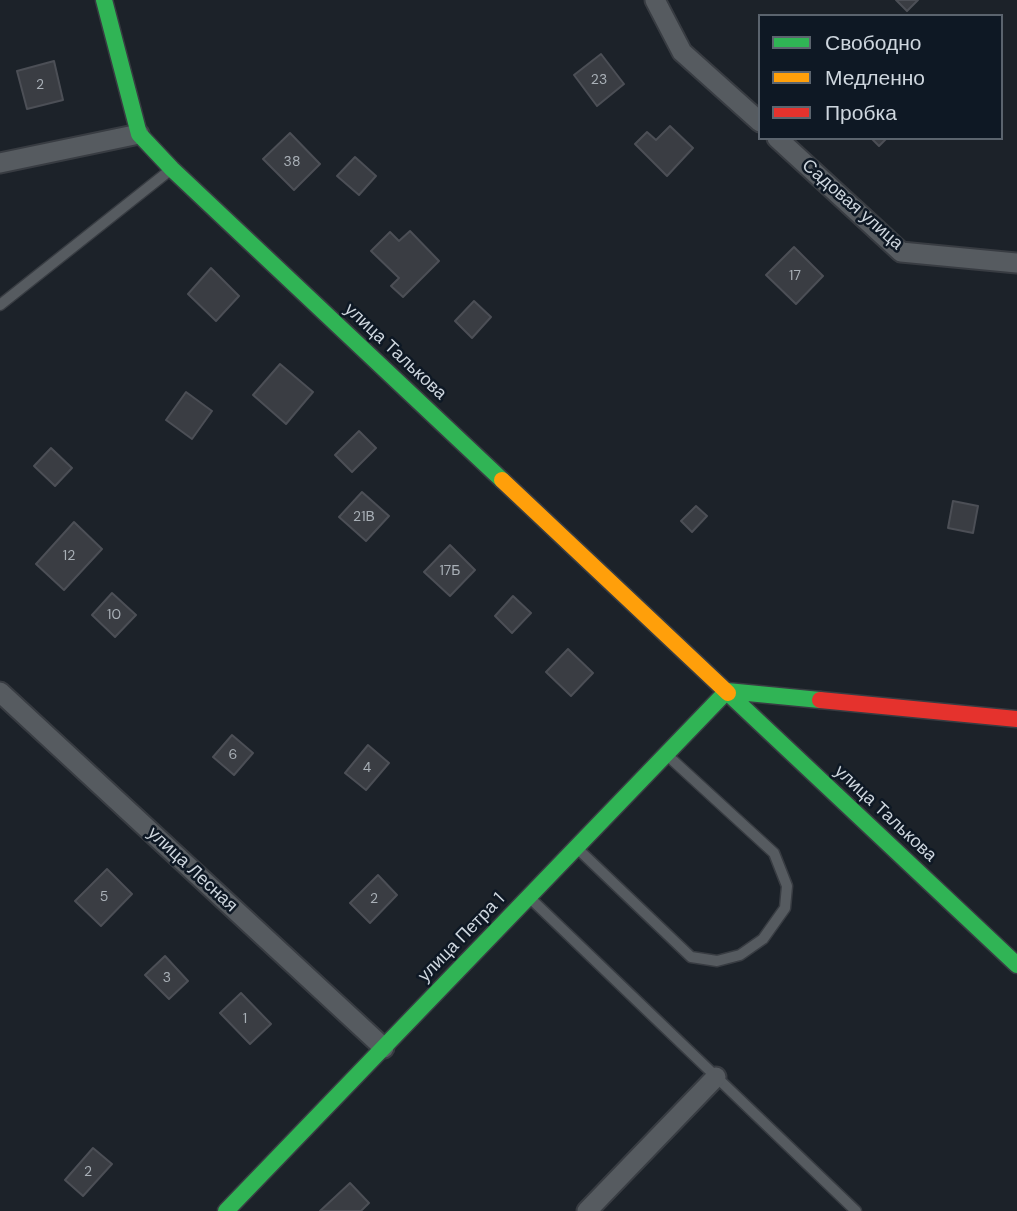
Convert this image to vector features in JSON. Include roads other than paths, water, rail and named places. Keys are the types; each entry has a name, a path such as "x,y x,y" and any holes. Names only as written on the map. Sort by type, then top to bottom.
{"street":[{"name":"улица Талькова","path":"104,0 139,134 172,169 1017,965"},
{"path":"655,0 682,52 758,120"},
{"path":"0,163 139,134"},
{"name":"Садовая улица","path":"779,140 901,252 1017,263"},
{"path":"727,691 1017,719"},
{"name":"улица Петра 1","path":"226,1211 727,691"},
{"name":"улица Лесная","path":"0,692 384,1048"},
{"path":"587,1211 716,1077"}],"lane":[{"path":"0,305 172,169"},
{"path":"576,847 691,957 717,961 740,955 763,939 785,908 788,886 774,853 666,754"},
{"path":"528,897 856,1211"}]}
